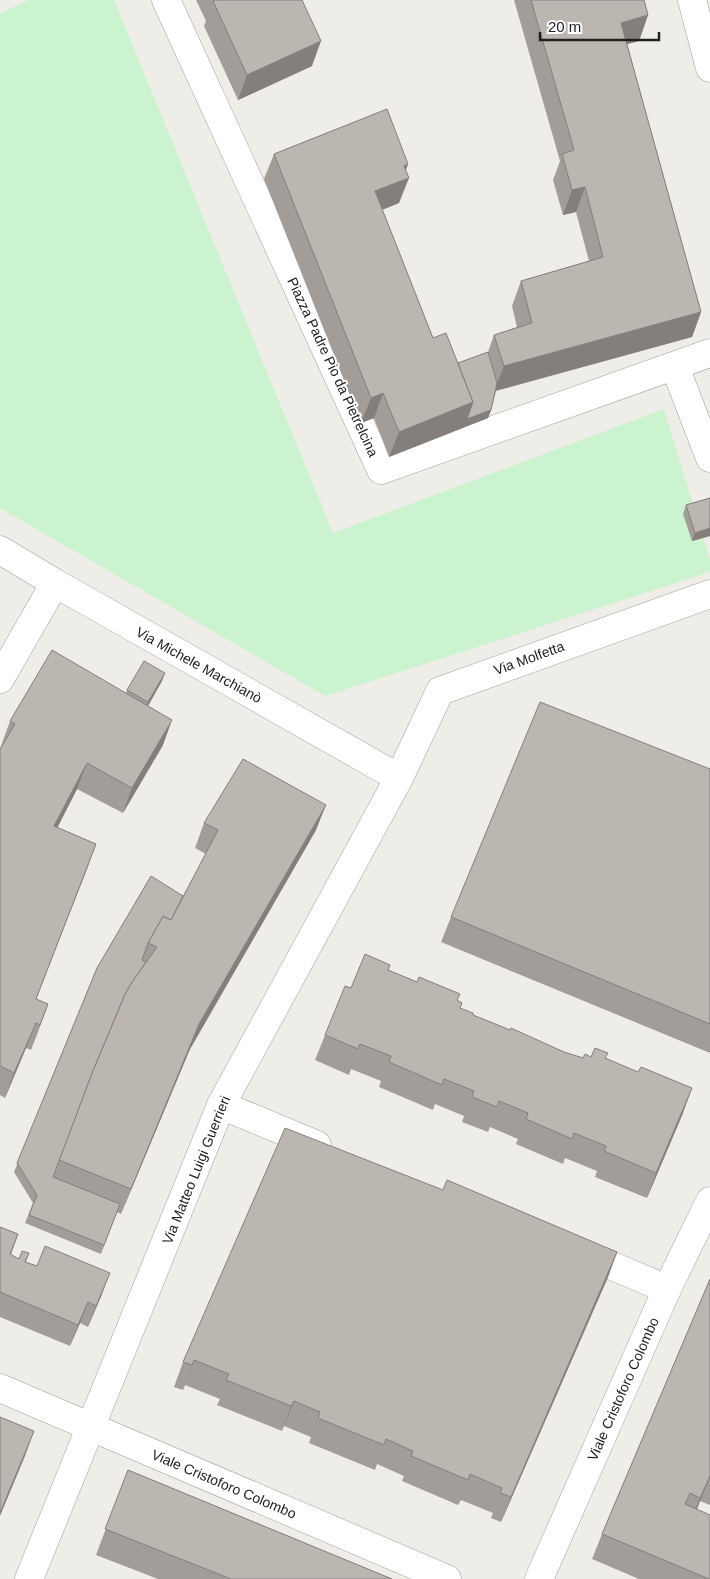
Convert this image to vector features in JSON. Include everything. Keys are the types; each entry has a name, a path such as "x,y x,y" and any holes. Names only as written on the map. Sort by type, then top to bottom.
{"street":[{"name":"Piazza Padre Pio da Pietrelcina","path":"166,0 381,470 710,353"},
{"path":"692,0 710,68"},
{"path":"674,367 710,458"},
{"name":"Via Michele Marchianò","path":"0,550 55,584 399,778"},
{"path":"0,679 55,584"},
{"name":"Via Molfetta","path":"399,778 440,691 710,594"},
{"name":"Via Matteo Luigi Guerrieri","path":"29,1579 221,1105 399,778"},
{"path":"221,1105 339,1154"},
{"name":"Viale Cristoforo Colombo","path":"539,1579 668,1289 710,1201"},
{"path":"558,1244 668,1289"},
{"name":"Viale Cristoforo Colombo","path":"0,1388 448,1579"}],"green space":[{"path":"29,0 114,0 333,533 664,409 710,560 710,572 325,696 0,508 0,13"}],"building":[{"path":"302,0 321,41 247,75 213,1"},
{"path":"531,0 644,0 648,15 621,23 701,312 504,366 494,335 532,323 521,281 603,257 585,187 572,190 562,154 574,150"},
{"path":"387,109 408,164 404,166 409,178 375,191 433,338 446,333 473,402 399,432 383,393 371,398 274,154"},
{"path":"488,352 497,383 491,410 467,419 473,402 458,363"},
{"path":"710,498 710,528 695,533 686,505"},
{"path":"52,650 172,720 132,788 87,763 54,826 96,844 36,999 48,1004 40,1025 36,1023 14,1073 0,1066 0,749 15,724 10,721"},
{"path":"144,661 165,673 148,702 127,690"},
{"path":"540,702 710,769 710,1024 451,917"},
{"path":"243,759 326,805 199,1024 131,1189 59,1160 125,994 157,947 148,943 163,916 171,920 218,830 204,823"},
{"path":"151,876 183,896 171,920 163,916 148,943 142,960 146,962 125,994 92,1073 53,1177 120,1204 104,1245 29,1215 37,1195 17,1163 97,968"},
{"path":"365,954 390,965 388,970 417,982 419,977 460,994 457,1000 462,1003 460,1008 473,1013 473,1015 510,1030 511,1028 564,1052 583,1058 585,1054 591,1057 595,1048 608,1053 605,1058 638,1072 641,1067 692,1088 656,1173 604,1151 606,1146 574,1133 572,1139 526,1119 528,1113 499,1101 497,1107 472,1097 474,1091 444,1079 442,1085 389,1062 391,1056 360,1044 358,1049 325,1035 345,986 351,988"},
{"path":"285,1128 443,1190 447,1180 617,1252 511,1497 500,1493 502,1488 470,1474 468,1480 411,1456 413,1451 386,1439 384,1445 318,1418 320,1412 294,1401 291,1406 226,1380 229,1374 194,1360 192,1365 183,1362"},
{"path":"0,1227 18,1234 10,1254 19,1259 22,1251 29,1253 25,1262 37,1266 45,1246 110,1273 96,1306 88,1302 78,1325 0,1292"},
{"path":"710,1279 710,1476 700,1498 690,1493 685,1504 710,1515 709,1579 602,1534"},
{"path":"0,1417 34,1431 0,1513"},
{"path":"128,1470 392,1579 231,1579 105,1529"}]}
